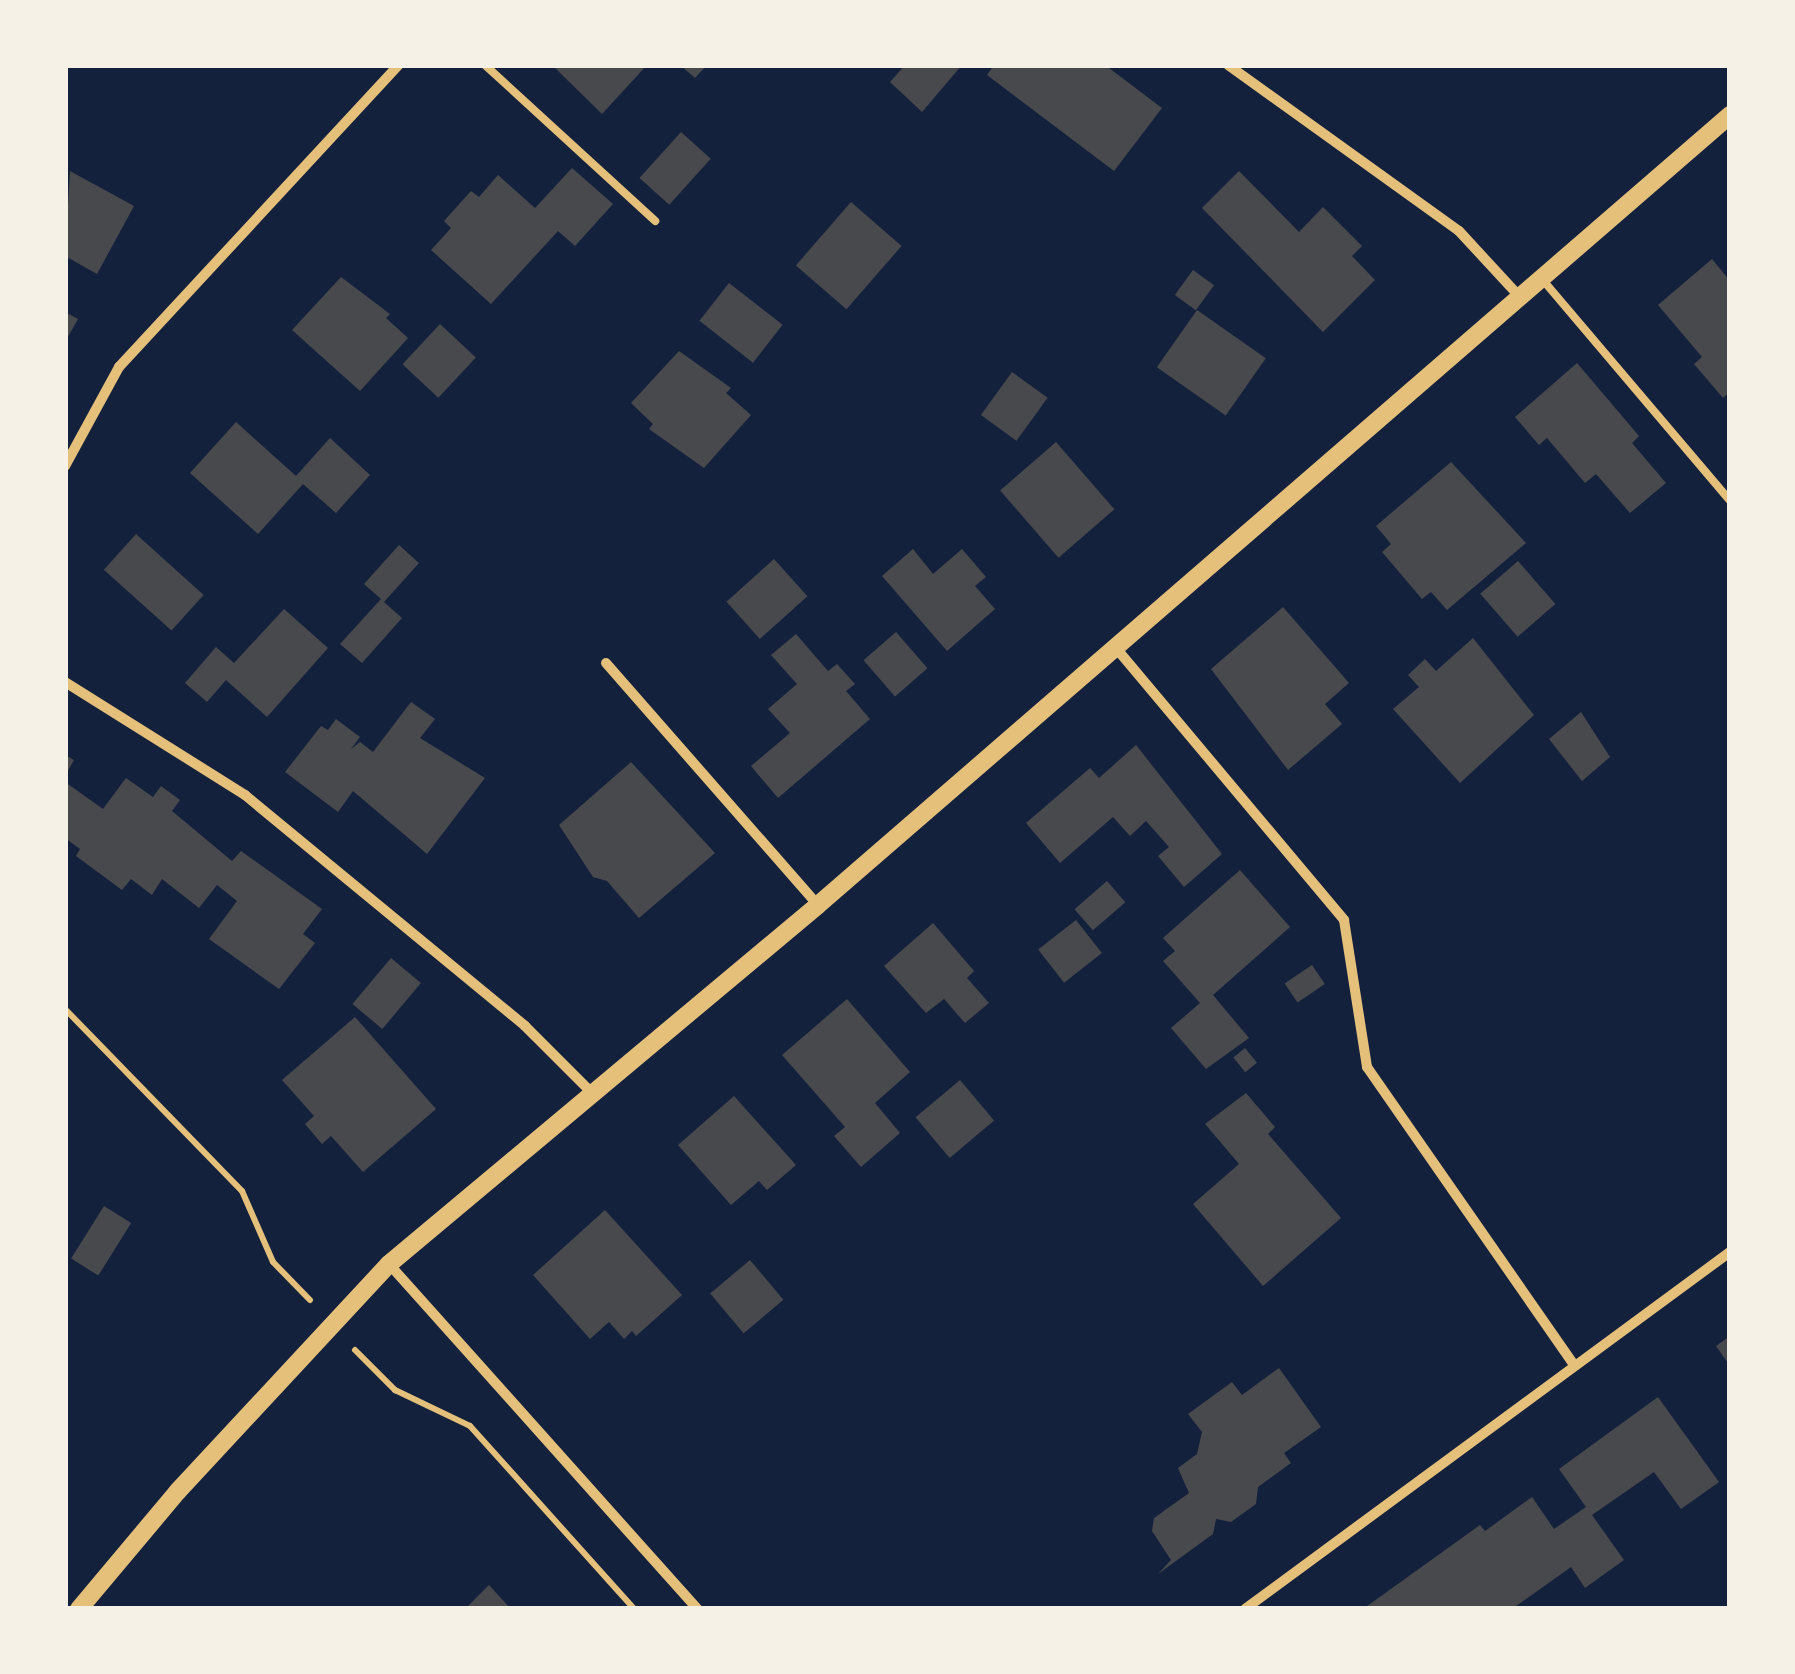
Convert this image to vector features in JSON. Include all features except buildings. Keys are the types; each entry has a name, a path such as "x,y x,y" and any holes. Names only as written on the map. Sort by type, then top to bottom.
{"street":[{"path":"65,466 119,368 398,65"},
{"path":"1228,65 1459,231 1520,297"},
{"path":"79,1609 329,1323 389,1264 818,906 1730,114"},
{"path":"1116,648 1344,920 1367,1068 1574,1365"},
{"path":"606,663 818,906"},
{"path":"65,682 245,794 525,1026 594,1096"},
{"path":"1245,1609 1730,1252"},
{"path":"389,1264 698,1609"}],"lane":[{"path":"485,65 654,221"},
{"path":"1542,279 1730,501"}],"path":[{"path":"65,1009 242,1191 274,1262 305,1294"},
{"path":"329,1323 394,1390 470,1426 634,1609"}]}
